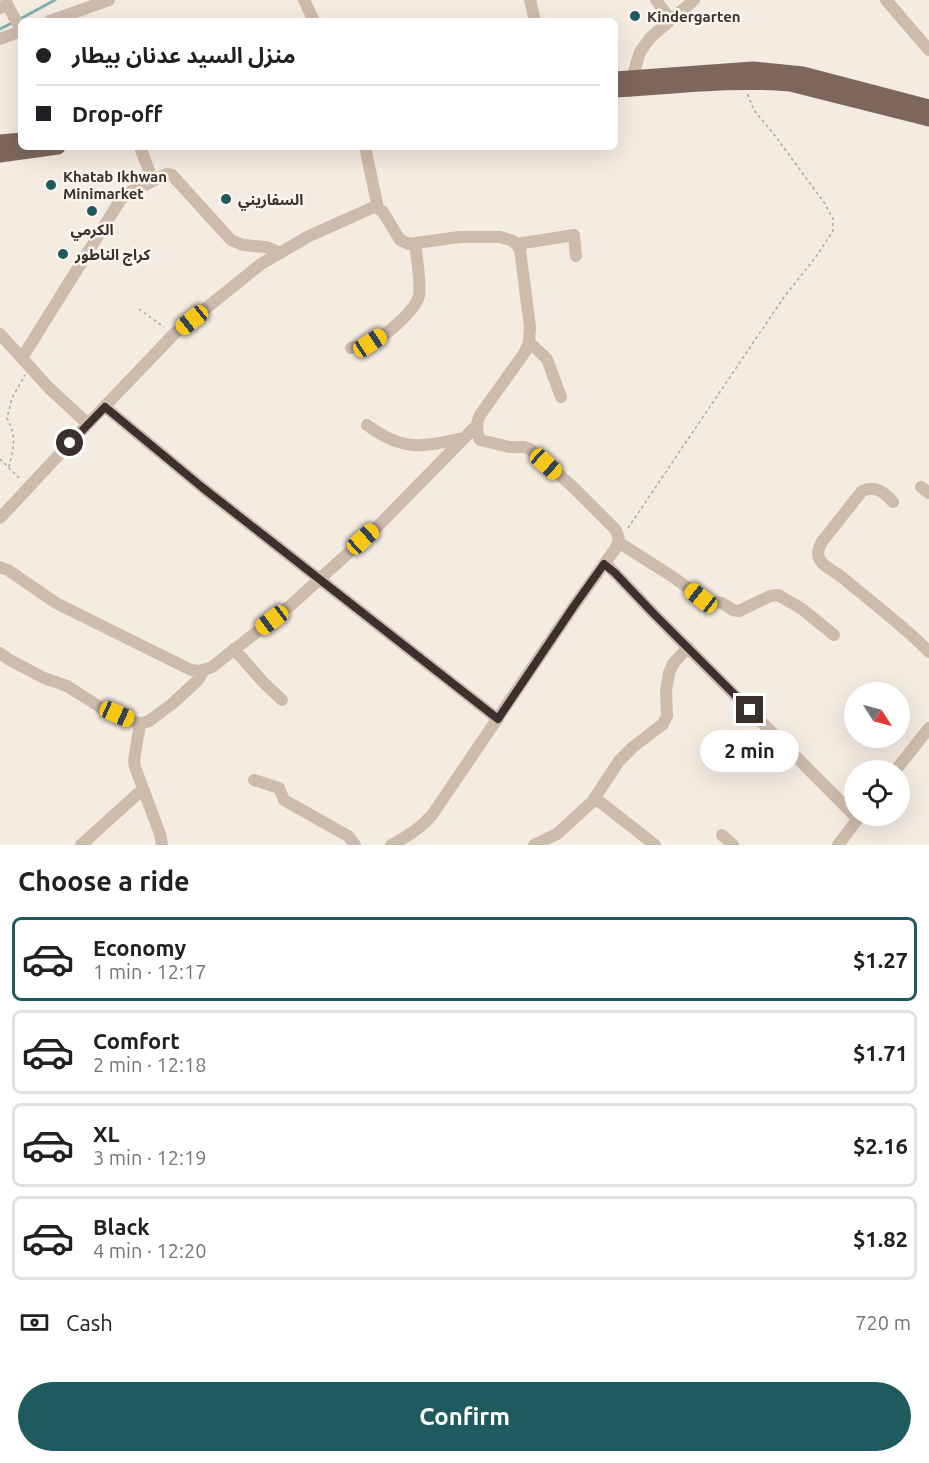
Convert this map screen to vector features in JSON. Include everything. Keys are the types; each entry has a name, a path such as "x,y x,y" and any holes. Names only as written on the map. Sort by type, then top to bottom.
{"main road":[{"path":"618,79 753,69 782,70 929,107"},
{"path":"618,90 746,83 790,84 929,119"},
{"path":"0,142 18,140"},
{"path":"0,155 36,150"}],"street":[{"path":"58,18 109,0"},
{"path":"304,0 313,18"},
{"path":"530,0 534,18"},
{"path":"656,0 671,20"},
{"path":"632,78 645,45 656,32 694,0"},
{"path":"886,0 929,50"},
{"path":"0,8 8,3 18,24"},
{"path":"0,39 18,27"},
{"path":"141,150 153,181"},
{"path":"367,150 378,208"},
{"path":"22,358 124,195 167,174 172,175 231,240 243,245 266,247 280,253"},
{"path":"0,518 174,334 261,264 309,236 370,208 378,208 383,212 400,240 409,244 459,237 500,237 509,238 520,249 530,327 529,342 525,352 482,411 477,425 378,526 320,579 291,605 212,667 204,670 191,670 56,603 8,570 0,567"},
{"path":"517,244 574,235 576,256"},
{"path":"351,348 370,343 388,332 407,315 419,297 415,244"},
{"path":"0,334 49,388 88,424"},
{"path":"529,342 547,358 561,396"},
{"path":"105,407 203,488 498,719"},
{"path":"367,425 399,444 416,446 465,438"},
{"path":"391,845 418,829 432,815 618,542 615,529 573,487 533,452 524,447 509,447 480,440 477,425"},
{"path":"893,502 877,489 862,491 821,543 818,557 916,638 929,652"},
{"path":"618,542 706,601 722,603 739,611 770,596 778,595 809,614 834,635"},
{"path":"604,564 844,803"},
{"path":"534,845 557,834 595,798 619,760 666,721 668,711 666,691 669,673 673,664 688,647"},
{"path":"234,649 282,700"},
{"path":"0,653 44,678 67,686 100,706 140,724 149,721 172,705 198,680 204,670"},
{"path":"140,724 134,760 135,767 162,845"},
{"path":"904,760 929,728"},
{"path":"254,780 279,788 284,800 348,836 355,845"},
{"path":"81,845 143,789"},
{"path":"595,798 655,845"},
{"path":"838,845 853,826"},
{"path":"722,835 733,845"}],"path":[{"path":"618,542 784,297 833,231 833,219 825,204 776,137 753,110 747,95 746,83"},
{"path":"139,309 174,334"},
{"path":"9,467 14,446 13,430 7,418 12,398 21,380 31,368"},
{"path":"0,459 29,487"}],"waterway":[{"path":"22,18 55,0"},
{"path":"0,29 14,22"}],"place":[{"name":"Kindergarten","path":"635,16"},
{"name":"Khatab Ikhwan Minimarket","path":"51,185"},
{"name":"السفاريني","path":"226,199"},
{"name":"الكرمي","path":"92,211"},
{"name":"كراج الناطور","path":"63,254"}],"route":[{"path":"70,443 105,407 203,488 498,719 604,564 750,710"}]}
